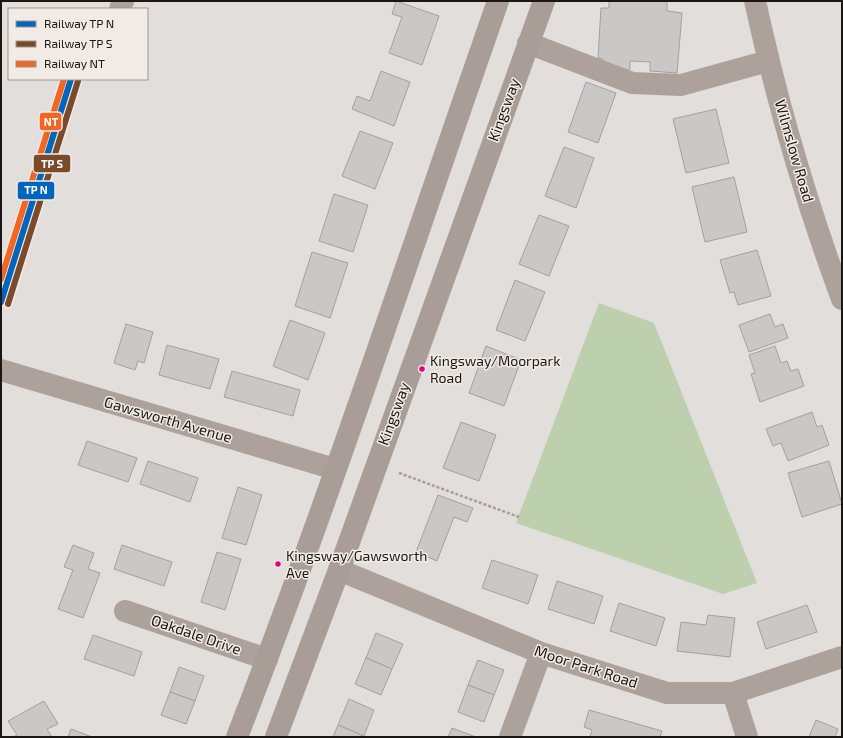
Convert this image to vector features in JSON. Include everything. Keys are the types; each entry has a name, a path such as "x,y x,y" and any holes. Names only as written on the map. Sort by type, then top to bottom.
{"highway":[{"path":"237,737 267,660 335,470 498,1"},
{"name":"Kingsway","path":"276,737 339,570 544,1"}],"main road":[{"name":"Wilmslow Road","path":"755,1 768,61 801,182 835,268 842,299"}],"street":[{"path":"528,43 632,83 681,85 768,61"},
{"name":"Gawsworth Avenue","path":"1,370 335,470"},
{"name":"Moor Park Road","path":"339,570 541,653 667,693 733,693 842,657"},
{"name":"Oakdale Drive","path":"125,611 267,660"},
{"path":"510,737 541,653"},
{"path":"733,693 747,737"}],"path":[{"path":"376,465 519,517"}],"green space":[{"path":"599,303 654,323 757,583 723,594 516,523"}],"building":[{"path":"396,1 439,16 422,65 389,53 402,17 392,14"},
{"path":"609,1 667,1 667,11 682,13 677,73 650,71 650,62 630,61 630,70 602,68 603,59 598,58 601,8 609,8"},
{"path":"381,71 410,82 394,126 352,109 357,96 370,101"},
{"path":"586,82 616,93 598,143 568,132"},
{"path":"716,109 729,163 686,173 673,119"},
{"path":"360,131 393,143 375,189 342,176"},
{"path":"564,147 594,158 576,208 545,196"},
{"path":"734,177 747,232 705,242 692,187"},
{"path":"334,194 368,205 353,252 319,241"},
{"path":"539,215 569,226 549,276 519,264"},
{"path":"757,250 771,296 738,305 734,292 730,293 720,260"},
{"path":"312,252 348,263 330,318 295,306"},
{"path":"515,280 545,292 525,341 496,330"},
{"path":"770,314 775,327 783,324 788,338 749,352 739,325"},
{"path":"290,320 325,333 308,380 273,366"},
{"path":"126,324 153,332 144,363 138,361 135,370 114,363"},
{"path":"167,345 219,359 210,389 159,375"},
{"path":"486,346 521,360 504,406 469,393"},
{"path":"775,346 781,363 787,361 791,371 798,369 804,386 760,402 751,374 755,373 749,355"},
{"path":"232,371 300,390 293,416 224,397"},
{"path":"812,412 817,427 822,425 829,445 788,461 781,443 773,446 766,429"},
{"path":"461,422 496,435 479,481 443,468"},
{"path":"87,441 137,458 128,482 78,465"},
{"path":"148,461 198,478 190,502 140,484"},
{"path":"829,461 842,504 802,517 788,473"},
{"path":"238,487 262,495 246,545 222,538"},
{"path":"438,495 473,508 467,522 454,517 437,561 416,552"},
{"path":"73,545 94,553 88,569 100,573 83,618 58,609 73,570 64,567"},
{"path":"122,545 172,562 164,586 114,569"},
{"path":"217,552 241,559 225,610 201,602"},
{"path":"492,560 538,575 528,604 482,588"},
{"path":"557,581 603,596 594,624 548,609"},
{"path":"619,603 665,618 656,646 610,631"},
{"path":"807,605 817,632 766,649 757,622"},
{"path":"708,615 735,618 730,657 677,651 681,622 706,625"},
{"path":"376,633 403,644 392,669 366,658"},
{"path":"93,635 142,652 134,676 84,659"},
{"path":"366,658 392,669 381,695 355,684"},
{"path":"478,660 504,670 494,695 468,685"},
{"path":"179,667 204,676 195,701 170,692"},
{"path":"468,685 494,695 484,722 458,712"},
{"path":"170,692 195,701 186,724 161,715"},
{"path":"349,699 374,710 364,736 338,725"},
{"path":"44,701 58,724 47,729 52,737 13,737 17,735 8,721"},
{"path":"589,710 662,731 660,737 590,737 592,730 584,727"},
{"path":"816,720 838,729 835,737 809,737"},
{"path":"338,725 364,736 333,737"},
{"path":"452,728 476,737 448,737"},
{"path":"71,729 92,737 68,737"}],"transit line":[{"path":"1,302 71,80"},
{"path":"8,304 78,81"}],"rail line":[{"name":"NT","path":"1,279 64,80"}],"place":[{"name":"Kingsway/Moorpark Road","path":"422,369"},
{"name":"Kingsway/Gawsworth Ave","path":"278,564"}]}
